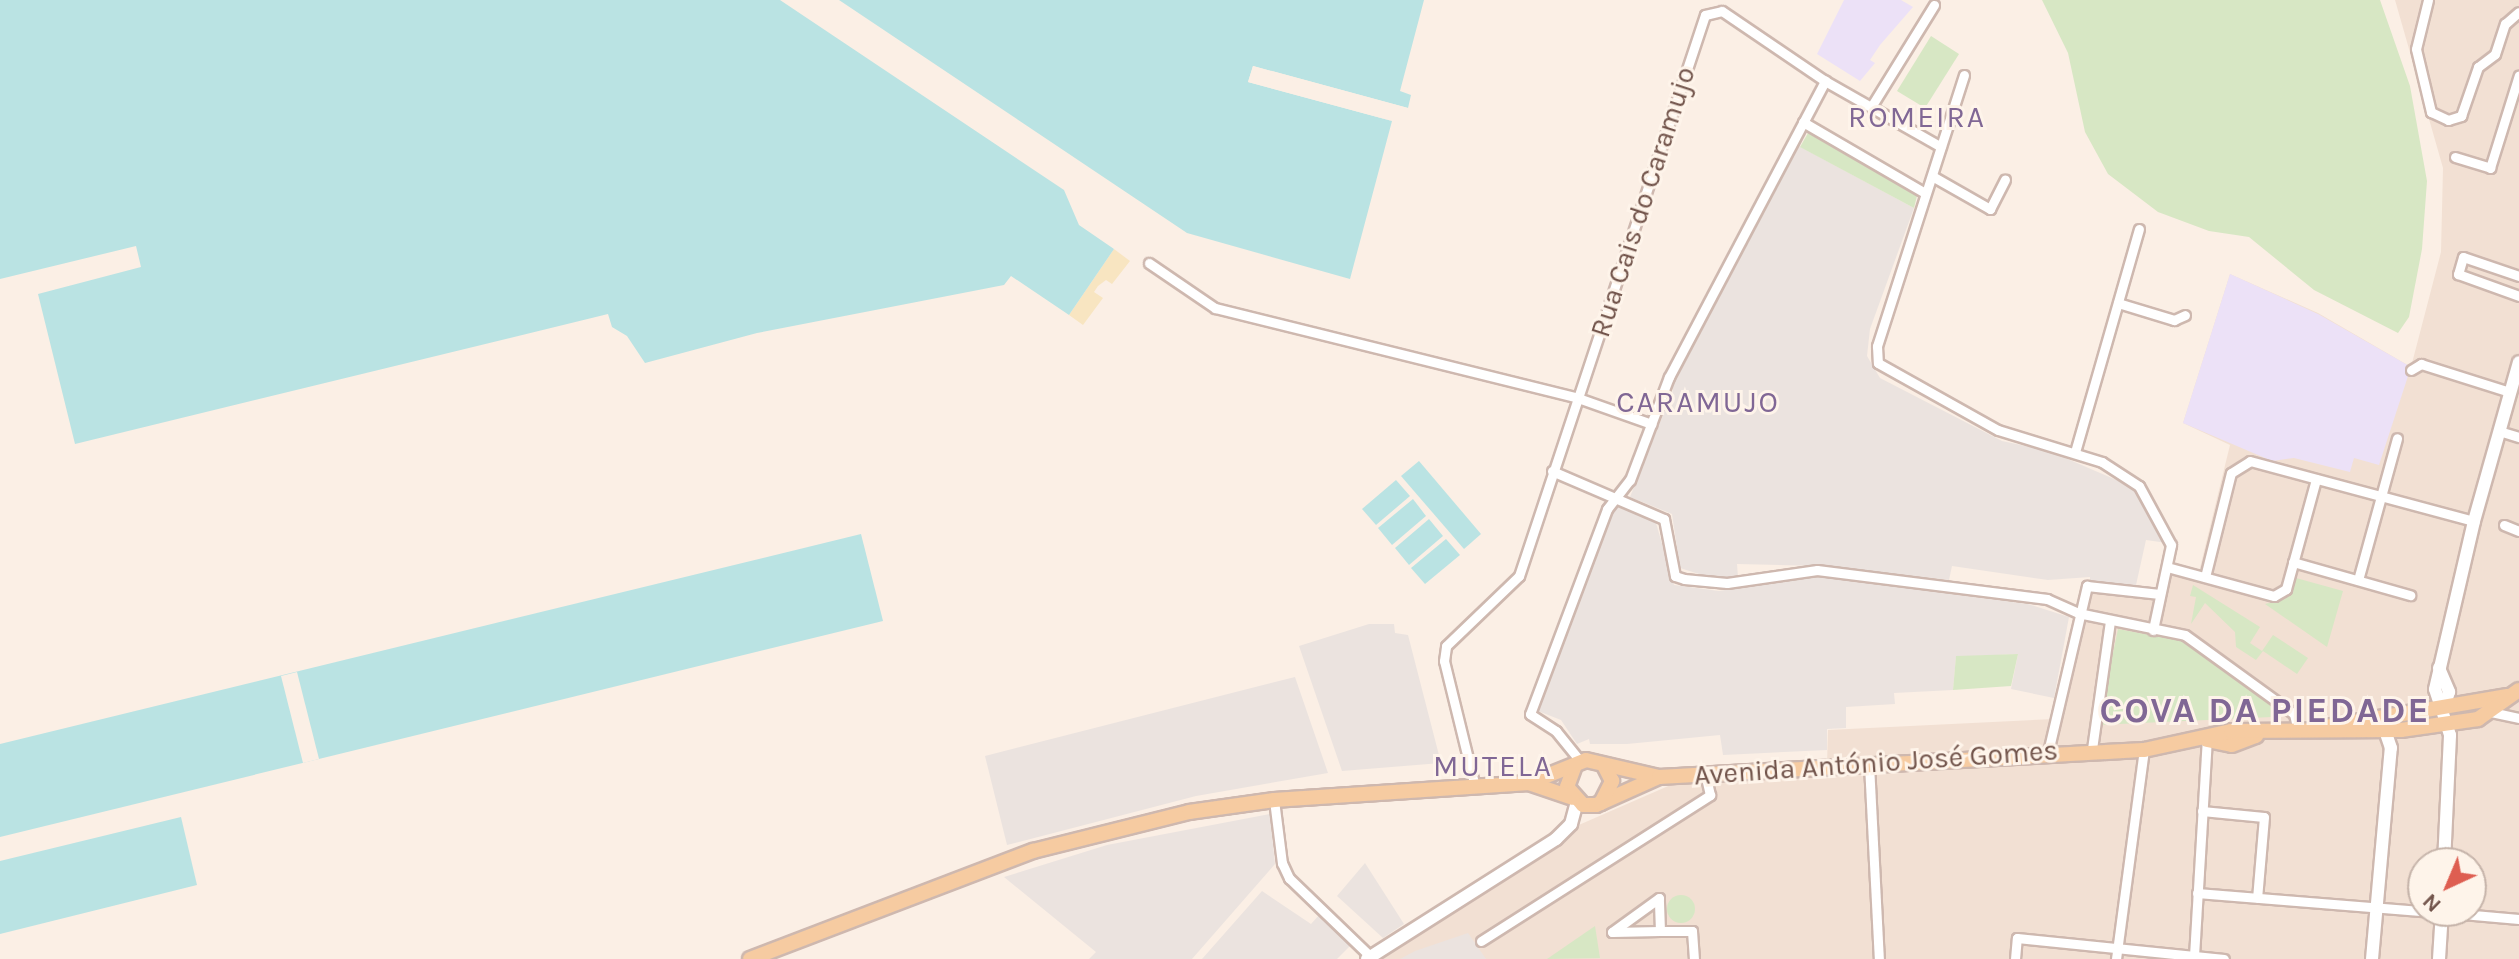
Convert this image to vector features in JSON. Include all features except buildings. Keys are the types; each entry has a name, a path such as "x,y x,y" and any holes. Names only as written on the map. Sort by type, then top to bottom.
{"main road":[{"path":"2314,730 2514,693"},
{"path":"2314,730 2387,732 2448,724 2491,712 2514,693"},
{"name":"Avenida António José Gomes","path":"1604,765 1659,777 2207,740 2232,745 2263,734 2314,730"},
{"path":"750,959 1033,851 1175,815 1274,800 1529,783 1579,763 1604,765 1612,781 1601,803 1575,800 1529,783"},
{"path":"1575,800 1567,782 1579,763"},
{"name":"Avenida António José Gomes","path":"1601,803 1659,777"}],"street":[{"path":"2428,0 2416,49 2435,116 2460,117 2478,67 2495,54 2505,25 2519,12"},
{"path":"1871,107 1934,5"},
{"name":"Rua Cais do Caramujo","path":"1475,787 1444,661 1457,630 1519,576 1703,19 1711,9 1722,11 1825,81"},
{"path":"1964,75 1876,351 1878,363 1998,430 2075,452 2139,486 2166,530 2171,545 2153,630"},
{"path":"2455,157 2490,168 2519,75"},
{"path":"1579,763 1556,731 1530,714 1607,509 1630,480 1669,377 1825,81 1941,147"},
{"path":"1803,122 1925,193"},
{"path":"1932,176 1990,209 2005,180"},
{"path":"2075,452 2139,229"},
{"path":"2519,276 2463,257 2458,274 2519,296"},
{"path":"1149,263 1215,308 1578,398 1652,424"},
{"path":"2118,303 2174,320 2185,315"},
{"path":"2411,370 2421,364 2510,392"},
{"path":"2444,847 2448,724 2435,689 2474,521 2518,369"},
{"path":"2499,431 2519,437"},
{"path":"2358,580 2397,438"},
{"path":"2205,577 2231,473 2239,465 2250,461 2474,521"},
{"path":"1552,471 1664,519 1675,576 1727,583 1817,570 2047,599 2078,613 2185,635 2294,714 2298,731"},
{"path":"2167,567 2274,596 2286,589 2316,479"},
{"path":"2504,525 2519,531"},
{"path":"2293,562 2410,595"},
{"path":"2048,752 2078,613 2087,586 2160,594"},
{"path":"2092,749 2110,621"},
{"path":"2491,712 2519,718"},
{"path":"2372,959 2391,748 2378,716"},
{"path":"2194,956 2207,740"},
{"path":"2116,954 2151,744"},
{"path":"1869,764 1879,959"},
{"path":"1481,941 1710,795 1705,773"},
{"path":"1274,800 1282,863 1289,878 1368,958 1556,839 1571,824 1575,800"},
{"path":"2202,811 2264,817 2257,898"},
{"path":"2197,893 2407,910"},
{"path":"1660,931 1659,898 1612,932 1692,931 1694,959"},
{"path":"2487,916 2519,919"},
{"path":"2439,959 2441,927"},
{"path":"2015,959 2017,938 2116,954 2224,959"}],"shaded area":[{"path":"1844,0 1901,0 1913,7 1880,45 1870,60 1875,63 1860,81 1817,54"},
{"path":"2395,0 2519,0 2519,959 1366,959 1565,831 1705,770 1827,764 1828,730 2054,719 2073,619 2088,586 2160,593 2167,567 2199,572 2230,445 2183,423 2230,274 2318,313 2411,367 2441,252 2443,168"},
{"path":"1797,145 1914,208 1870,329 1867,356 1880,378 2002,441 2049,451 2135,488 2167,543 2146,540 2136,585 2090,582 2090,577 2048,580 1952,566 1949,580 1821,566 1737,564 1738,577 1715,579 1680,568 1672,514 1630,497 1673,390 1673,379"},
{"path":"2230,274 2318,314 2411,367 2379,465 2354,458 2350,472 2294,458 2272,461 2183,423"},
{"path":"1616,504 1656,523 1674,585 1719,591 1813,576 2028,604 2069,617 2054,698 2011,689 2018,654 1956,657 1953,690 1894,693 1895,704 1846,707 1846,728 1827,729 1827,750 1723,755 1720,735 1627,744 1590,744 1589,739 1577,744 1561,720 1538,711"},
{"path":"1369,624 1394,624 1395,633 1408,635 1441,763 1342,771 1299,646"},
{"path":"1295,677 1328,773 1196,796 1007,845 985,756"},
{"path":"1270,814 1275,864 1192,959 1089,959 1096,952 1004,877 1107,845"},
{"path":"1365,863 1404,924 1383,938 1337,896"},
{"path":"1262,891 1311,924 1320,914 1353,943 1337,959 1202,959"},
{"path":"1468,933 1486,959 1400,959 1415,951"}],"green space":[{"path":"2042,0 2380,0 2410,86 2427,181 2422,249 2409,317 2398,333 2314,290 2249,237 2209,231 2158,212 2108,174 2085,132 2068,53"},
{"path":"1931,36 1959,54 1925,108 1897,91"},
{"path":"1808,133 1917,196 1914,208 1800,147"},
{"path":"2296,578 2343,591 2327,647 2265,604 2285,599"},
{"path":"2193,585 2260,627 2250,643 2262,651 2273,635 2308,658 2297,674 2263,651 2256,660 2236,647 2235,632 2205,603 2191,624 2196,597 2190,596"},
{"path":"2118,629 2183,641 2280,709 2272,717 2098,725"},
{"path":"2018,654 2011,686 1953,690 1956,656"},
{"path":"1681,895 1691,899 1695,909 1691,919 1681,923 1671,919 1667,909 1671,899"},
{"path":"1595,926 1600,958 1547,959"}],"sand":[{"path":"1114,249 1130,261 1112,284 1106,280 1098,286 1094,292 1103,298 1083,325 1069,315"}],"water":[{"path":"0,0 780,0 1064,190 1079,225 1114,249 1069,315 1011,276 1004,285 757,333 645,363 627,336 612,327 608,314 75,444 38,294 141,267 136,246 0,279"},
{"path":"839,0 1424,0 1400,91 1411,95 1408,108 1253,66 1248,82 1392,121 1350,279 1187,233"},
{"path":"1419,461 1481,534 1464,549 1401,476"},
{"path":"1396,480 1410,496 1376,525 1362,509"},
{"path":"1413,499 1426,516 1392,545 1378,528"},
{"path":"1429,519 1443,536 1409,565 1395,548"},
{"path":"861,534 883,621 0,837 0,744"},
{"path":"1446,539 1460,555 1425,584 1411,568"},
{"path":"181,817 197,885 0,934 0,861"}],"pier":[{"path":"1253,66 1408,108 1407,111 1256,71 1253,79 1396,122 1248,82"},
{"path":"297,672 319,759 303,763 281,676"}],"district":[{"name":"ROMEIRA","path":"1917,117"},
{"name":"CARAMUJO","path":"1698,402"},
{"name":"COVA DA PIEDADE","path":"2265,711"},
{"name":"MUTELA","path":"1493,766"}]}
